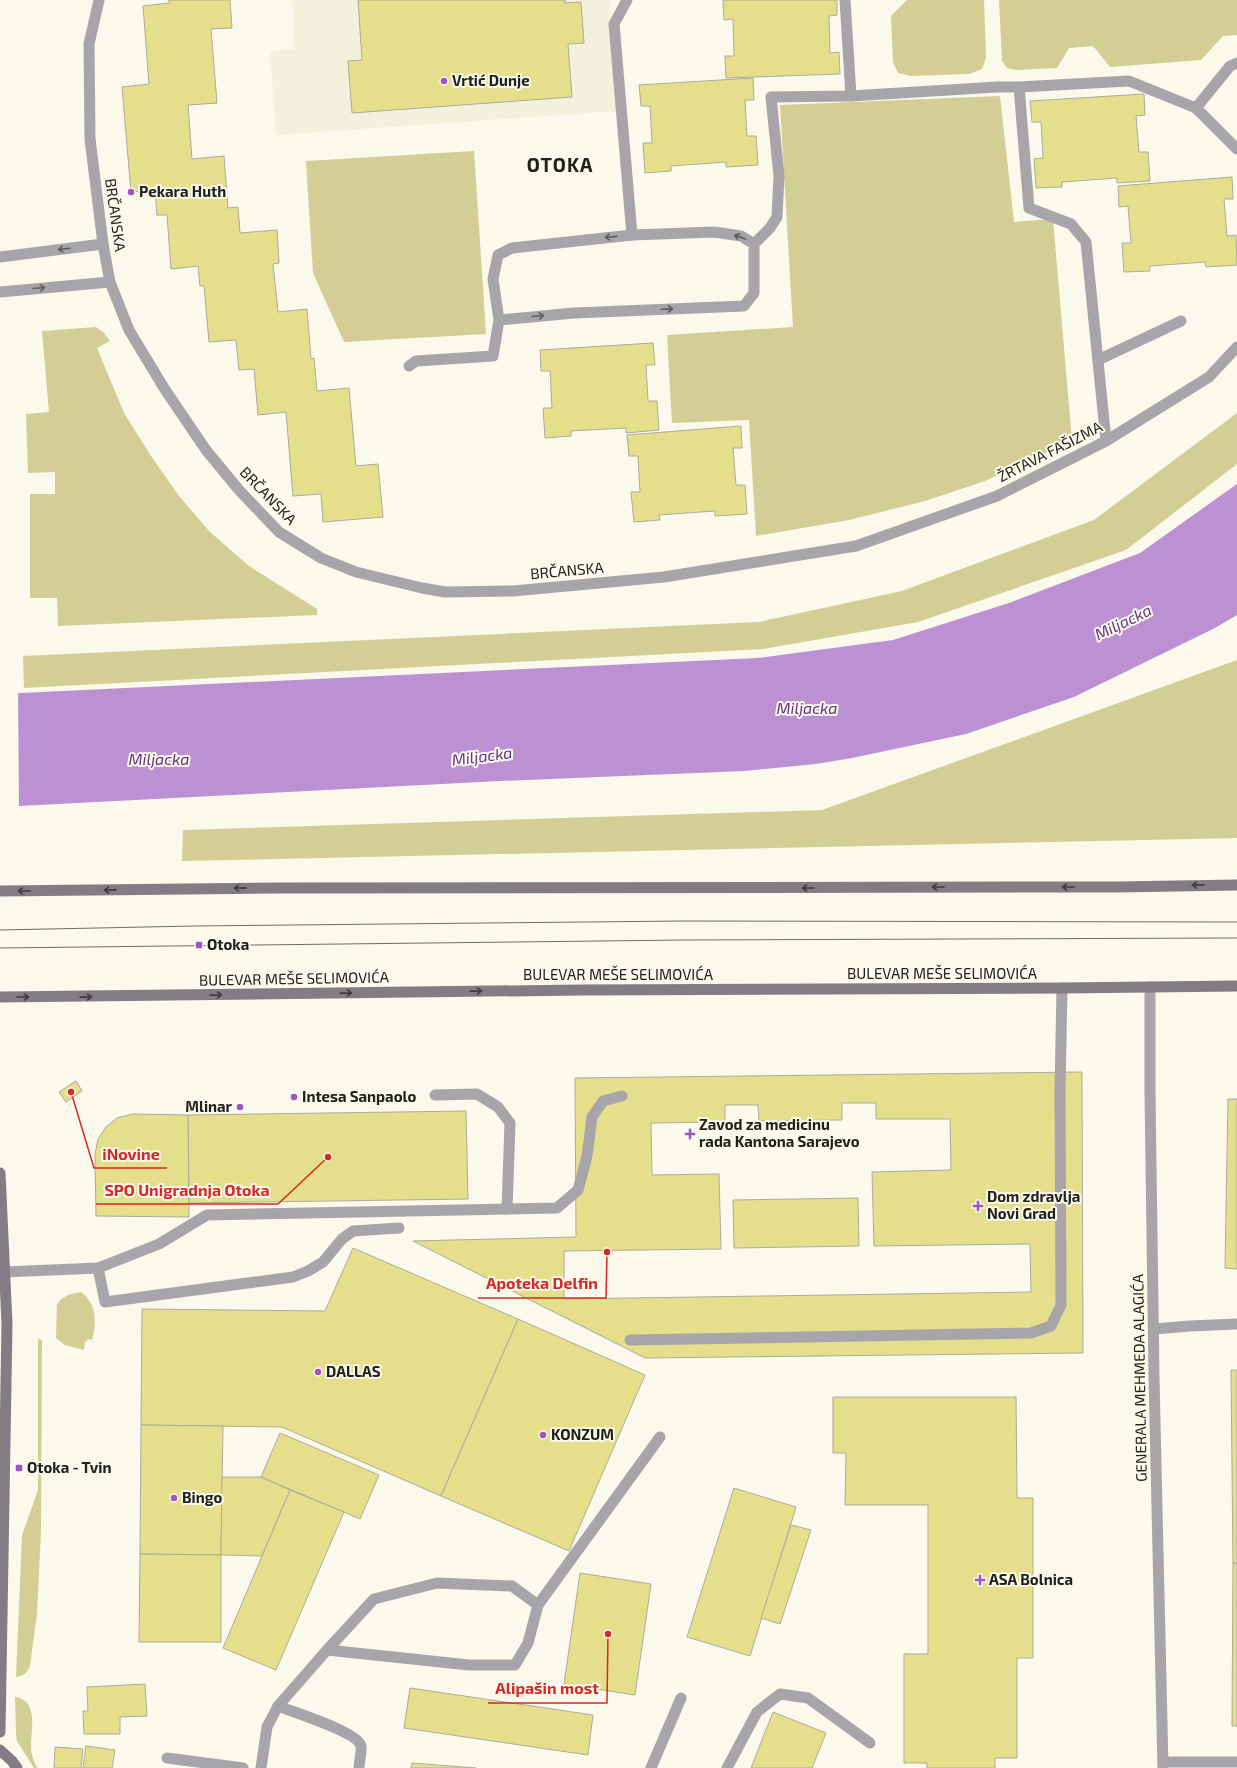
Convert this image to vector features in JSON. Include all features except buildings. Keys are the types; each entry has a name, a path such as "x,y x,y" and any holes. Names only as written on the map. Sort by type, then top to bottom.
{"main road":[{"path":"0,891 279,888 1109,887 1237,885"},
{"name":"BULEVAR MEŠE SELIMOVIĆA","path":"0,997 582,990 1237,986"},
{"path":"0,1173 2,1272 7,1324 0,1732"},
{"path":"0,1750 12,1760 17,1768"}],"street":[{"name":"BRČANSKA","path":"99,0 89,44 90,139 103,244 110,282 129,330 164,388 206,450 239,490 279,532 321,558 356,572 445,592 513,591 664,577 856,546"},
{"path":"627,0 614,24 632,235"},
{"path":"845,0 851,96"},
{"path":"1196,108 1230,66 1237,63"},
{"path":"499,320 574,313 744,306 754,293 754,244 770,228 777,217 779,176 771,97 851,96 1129,81 1196,108 1237,149"},
{"path":"1019,87 1029,208 1070,224 1086,242 1106,441"},
{"path":"409,366 416,361 493,356 499,320 493,280 498,255 512,248 632,235 714,232 741,236 754,244"},
{"path":"0,257 103,244"},
{"path":"0,292 110,282"},
{"path":"1098,360 1181,322"},
{"name":"ŽRTAVA FAŠIZMA","path":"856,546 997,496 1106,441 1209,377 1237,347"},
{"name":"GENERALA MEHMEDA ALAGIĆA","path":"1150,987 1150,1094 1163,1765"},
{"path":"630,1340 1031,1333 1051,1326 1061,1305 1060,1091 1062,988"},
{"path":"435,1094 476,1094 498,1107 510,1123 507,1209"},
{"path":"2,1272 98,1268 159,1244 207,1216 557,1208 578,1190 587,1156 592,1117 603,1101 622,1096"},
{"path":"98,1268 105,1302 138,1298 293,1277 308,1271 323,1262 342,1239 353,1231 399,1228"},
{"path":"1154,1330 1190,1326 1237,1324"},
{"path":"327,1650 469,1665 514,1665 528,1643 538,1605 660,1437"},
{"path":"262,1768 267,1728 278,1706 374,1599 437,1583 512,1586 538,1605"},
{"path":"728,1768 757,1712 780,1694 808,1698 870,1743"},
{"path":"651,1768 681,1698"},
{"path":"278,1706 342,1730 355,1737 361,1746 359,1768"},
{"path":"167,1758 243,1768"},
{"path":"1163,1765 1237,1762"}],"shaded area":[{"name":"Vrtić Dunje","path":"292,0 610,0 618,111 276,135 270,51 295,49"},
{"path":"907,0 984,0 986,58 982,69 969,74 911,76 898,73 893,62 891,16"},
{"path":"999,0 1237,0 1237,35 1223,36 1201,60 1110,67 1093,46 1069,48 1057,68 1016,70 1007,68 1002,61"},
{"path":"1000,96 1014,222 1053,219 1072,441 985,481 925,501 849,520 756,536 749,420 672,423 667,335 793,327 780,105"},
{"path":"474,151 486,334 344,342 313,273 306,161"},
{"path":"96,327 104,333 110,341 97,348 124,413 151,456 179,496 210,532 249,566 317,609 317,615 58,626 57,598 30,598 30,494 55,494 55,472 28,473 26,414 49,412 42,331"},
{"path":"1237,413 1237,464 1126,550 918,622 763,649 24,688 23,656 759,622 902,591 1094,520"},
{"path":"1237,660 1237,838 182,861 183,830 822,810"},
{"path":"81,1292 93,1308 95,1321 92,1340 89,1339 85,1342 84,1350 65,1345 56,1338 57,1305 64,1297"},
{"path":"38,1339 42,1340 41,1531 37,1614 30,1666 25,1674 16,1677 22,1535 38,1490"},
{"path":"15,1697 23,1699 31,1710 31,1750 37,1768 34,1768 17,1741"}],"water":[{"name":"Miljacka","path":"1237,484 1237,615 1215,628 1074,697 966,734 816,764 744,771 500,781 0,807 0,694 758,658 893,640 1009,603 1140,553"}],"pier":[{"path":"18,691 19,808 0,809 0,692"}],"tram line":[{"path":"0,930 194,926 683,921 1237,922"},
{"path":"0,948 685,940 1237,938"}],"place":[{"name":"Vrtić Dunje","path":"444,81"},
{"name":"Pekara Huth","path":"131,192"},
{"name":"Otoka","path":"199,945"},
{"name":"iNovine","path":"71,1092"},
{"name":"Intesa Sanpaolo","path":"294,1097"},
{"name":"Mlinar","path":"240,1107"},
{"name":"Zavod za medicinu rada Kantona Sarajevo","path":"690,1134"},
{"name":"SPO Unigradnja Otoka","path":"328,1157"},
{"name":"Dom zdravlja Novi Grad","path":"978,1206"},
{"name":"Apoteka Delfin","path":"607,1252"},
{"name":"DALLAS","path":"318,1372"},
{"name":"KONZUM","path":"543,1435"},
{"name":"Otoka - Tvin","path":"19,1468"},
{"name":"Bingo","path":"174,1498"},
{"name":"ASA Bolnica","path":"980,1580"},
{"name":"Alipašin most","path":"608,1634"}],"district":[{"name":"OTOKA","path":"560,165"}]}
